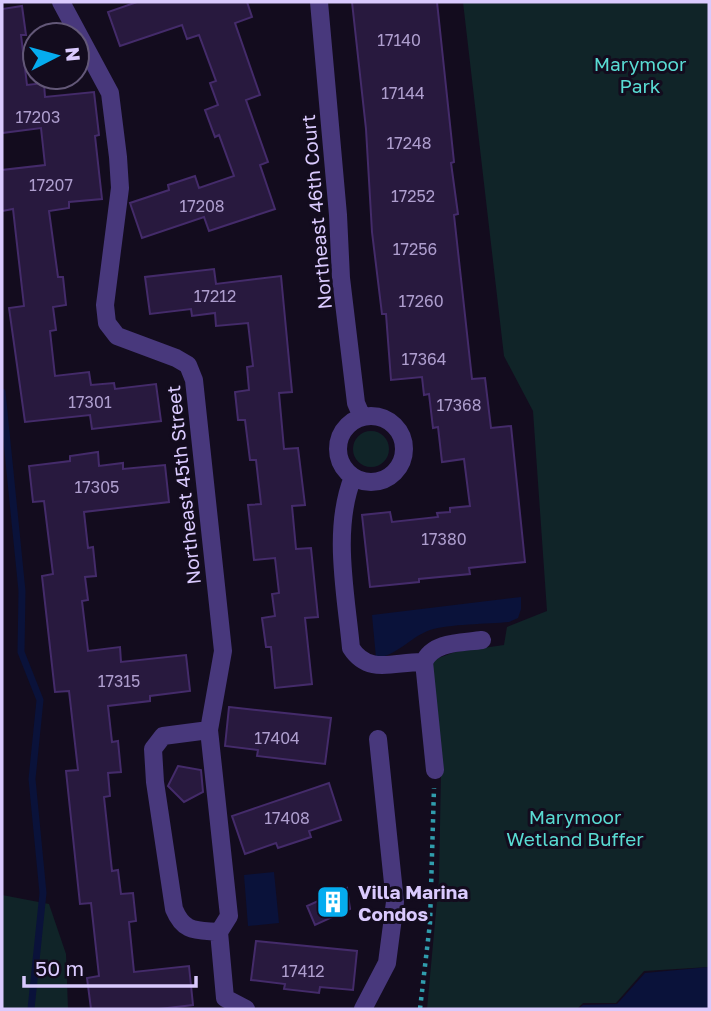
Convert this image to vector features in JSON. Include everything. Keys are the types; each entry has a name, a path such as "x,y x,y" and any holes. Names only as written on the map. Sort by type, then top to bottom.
{"street":[{"name":"Northeast 45th Street","path":"61,2 110,93 120,188 105,305 107,323 117,336 188,365 194,380 223,651 209,730 229,916 219,932 225,1004 247,1009"},
{"name":"Northeast 46th Court","path":"319,2 341,278 356,403 362,417"},
{"path":"373,416 393,424 403,443 400,465 385,480 363,482 353,478 339,461 339,439 344,429 352,421 362,417 373,416"},
{"path":"353,478 345,497 343,554 351,648 359,660 373,666 424,662"},
{"path":"435,770 424,662 428,653 438,647 482,640"},
{"path":"209,730 163,736 153,749 155,782 174,909 187,929 219,932"},
{"path":"363,1009 387,962 395,902 378,738"}],"path":[{"path":"420,1009 430,923 435,770"}],"green space":[{"name":"Marymoor Wetland Buffer","path":"463,2 709,2 709,967 644,971 616,1003 583,1003 577,1009 427,1009 439,879 441,773 432,696 433,660 455,652 504,645 507,627 547,611 533,411 504,356"},
{"path":"371,431 384,436 389,449 384,462 371,467 358,462 353,449 358,436"},
{"path":"2,895 49,904 66,954 68,1009 2,1009"}],"shaded area":[{"path":"521,597 518,618 509,622 458,625 430,630 390,654 376,658 372,615"},
{"path":"274,872 279,923 248,926 244,875"},
{"path":"709,967 709,1009 578,1009 583,1005 617,1004 645,973"}],"building":[{"path":"137,2 247,2 252,17 235,23 260,95 246,100 268,162 260,165 275,209 209,231 204,217 142,238 130,203 169,190 168,185 195,176 199,188 234,176 219,135 215,137 205,110 218,105 210,83 216,81 199,35 187,39 182,25 120,46 108,12"},
{"path":"352,2 437,2 454,162 451,163 458,214 454,215 472,379 485,378 491,428 511,426 525,562 469,568 470,574 370,587 362,515 390,512 392,522 438,517 437,513 450,512 450,508 470,506 464,459 442,462 438,427 433,428 429,394 424,395 422,377 391,380 386,314 382,314 372,232 366,129"},
{"path":"22,6 24,21 21,21 21,91 45,91 45,97 94,92 99,135 95,136 102,199 69,202 69,208 49,211 58,277 63,277 66,305 53,307 56,330 50,331 55,376 89,372 91,385 114,383 115,389 156,384 161,421 92,429 90,415 25,422 9,308 24,306 13,209 2,211 2,170 45,165 41,128 2,133 2,9"},
{"path":"214,269 216,284 281,276 292,392 279,393 284,449 298,448 305,505 292,506 296,549 311,548 318,617 305,618 312,684 275,688 271,647 266,647 262,618 275,616 272,594 279,593 275,558 254,560 248,505 261,504 256,460 250,460 245,420 238,420 235,392 249,390 247,367 253,366 248,323 216,326 215,313 192,316 191,309 150,314 145,277"},
{"path":"98,452 99,466 123,463 123,469 165,465 169,502 84,512 88,548 93,547 96,576 85,577 88,600 82,601 88,651 120,647 121,662 186,655 190,691 150,696 150,701 108,706 112,742 118,741 121,772 108,773 110,796 104,797 112,871 118,870 121,894 133,893 136,921 129,922 134,972 189,966 193,1005 159,1009 91,1009 87,978 99,976 91,903 80,904 66,771 78,770 69,691 55,692 42,576 53,574 44,501 33,502 29,466 70,461 70,456"},
{"path":"229,707 331,718 325,764 257,756 258,750 225,746"},
{"path":"178,766 201,770 203,792 184,802 168,786"},
{"path":"329,783 341,820 309,831 311,837 278,848 276,843 245,854 232,816"},
{"name":"Villa Marina Condos","path":"347,888 350,909 315,925 307,906"},
{"path":"256,941 357,951 353,990 320,987 319,993 284,989 285,984 251,980"}],"waterway":[{"path":"2,392 22,591 21,652 40,700 32,779 43,893 31,1009"}],"place":[{"name":"Villa Marina Condos","path":"333,902"}],"park label":[{"name":"Marymoor Park","path":"640,74"}]}
